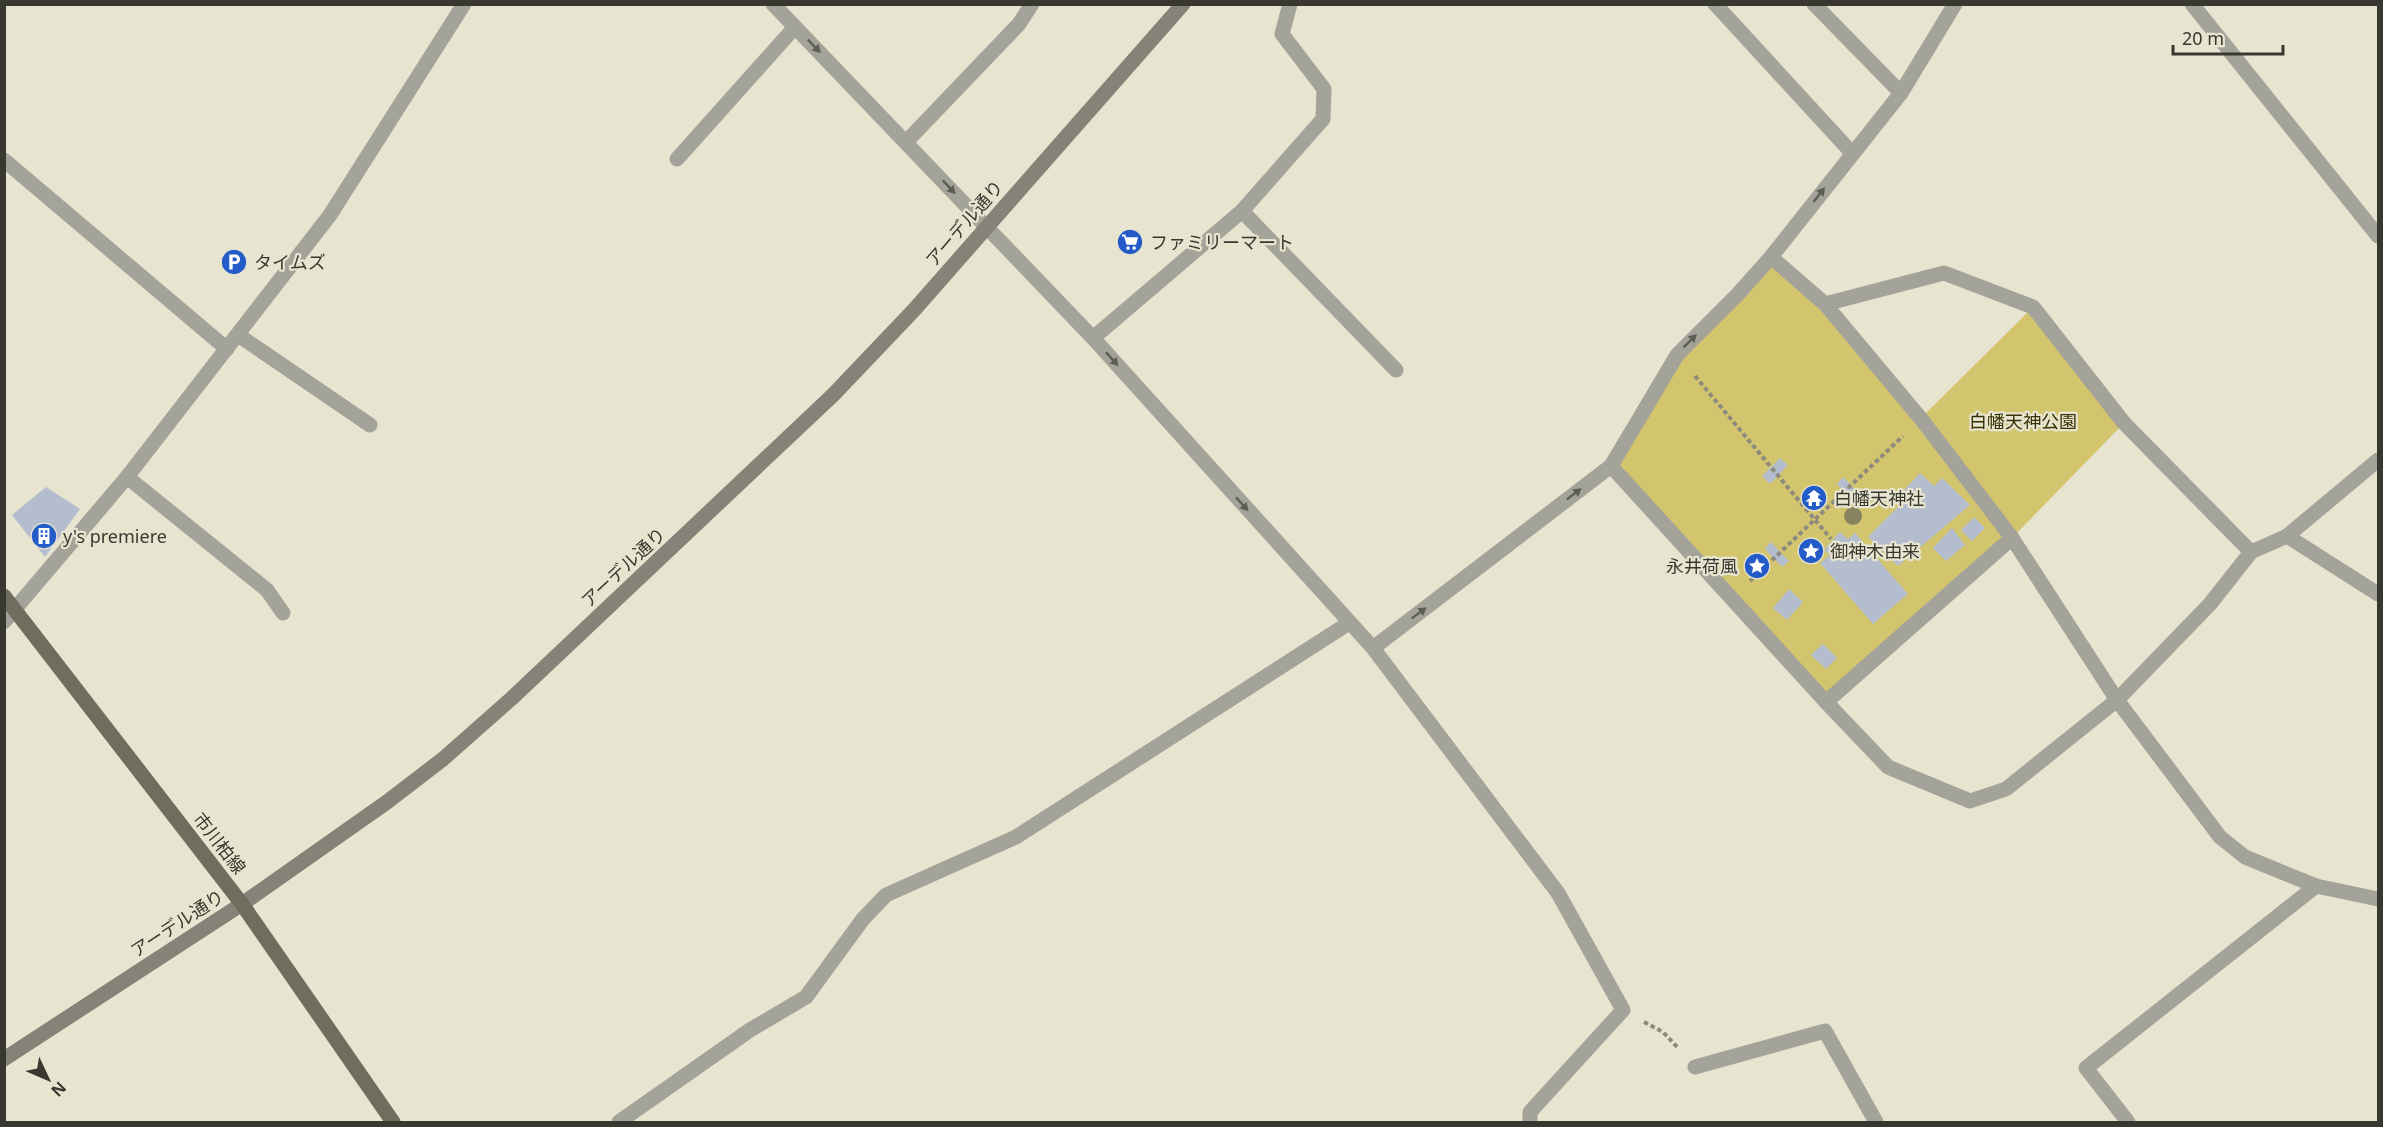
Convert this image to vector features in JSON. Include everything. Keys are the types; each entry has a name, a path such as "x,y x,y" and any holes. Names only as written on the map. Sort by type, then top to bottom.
{"main road":[{"name":"市川柏線","path":"4,596 243,904 393,1122"}],"street":[{"path":"4,622 127,477 330,215 464,4"},
{"path":"773,4 907,141 1093,338 1373,648 1558,893 1623,1010 1530,1112 1530,1122"},
{"path":"907,141 1020,24 1032,4"},
{"name":"アーデル通り","path":"4,1059 243,904 387,802 443,759 512,698 833,395 914,310 1183,4"},
{"path":"1093,338 1242,211 1323,119 1324,89 1282,34 1290,4"},
{"path":"1715,4 1852,153"},
{"path":"1814,4 1901,93"},
{"path":"1373,648 1611,466 1677,355 1771,257 1901,93 1955,4"},
{"path":"2192,4 2379,236"},
{"path":"678,159 795,27"},
{"path":"4,160 227,349"},
{"path":"1242,211 1396,370"},
{"path":"1771,257 1826,304 1921,418 2012,538 2117,700 2220,837 2246,857 2316,886 2379,899"},
{"path":"1826,304 1944,273 2032,307 2124,423 2251,552"},
{"path":"238,334 370,425"},
{"path":"1611,466 1888,767 1970,801 2006,789 2117,700 2210,604 2251,552 2287,536 2379,460"},
{"path":"127,477 267,590 283,613"},
{"path":"2287,536 2379,594"},
{"path":"1826,702 2012,538"},
{"path":"619,1122 750,1030 806,997 863,919 886,895 1016,837 1349,623"},
{"path":"2128,1122 2085,1068 2316,886"},
{"path":"1695,1067 1825,1031 1876,1122"}],"path":[{"path":"1677,355 1831,539"},
{"path":"1765,566 1921,418"},
{"path":"1623,1010 1663,1032 1695,1067"}],"green space":[{"name":"白幡天神社","path":"1771,257 1921,418 2033,307 2124,423 2012,538 1826,702 1611,466 1677,355"}],"building":[{"path":"1780,458 1788,465 1770,484 1762,476"},
{"path":"1920,473 1934,486 1942,478 1970,505 1898,566 1868,537 1909,496 1903,491"},
{"path":"1843,477 1860,494 1853,501 1837,484"},
{"name":"y's premiere","path":"46,487 80,509 45,557 12,515"},
{"path":"1974,517 1985,528 1972,541 1961,530"},
{"path":"1952,528 1965,545 1946,561 1933,548"},
{"path":"1840,532 1848,539 1855,533 1908,594 1873,624 1820,563 1830,555 1824,550"},
{"path":"1771,542 1789,561 1782,567 1765,549"},
{"path":"1789,589 1803,602 1787,620 1773,608"},
{"path":"1823,644 1837,658 1826,669 1811,655"}],"place":[{"name":"ファミリーマート","path":"1130,242"},
{"name":"タイムズ","path":"234,262"},
{"name":"白幡天神社","path":"1814,498"},
{"name":"y's premiere","path":"44,536"},
{"name":"御神木由来","path":"1811,551"},
{"name":"永井荷風","path":"1757,566"}],"park label":[{"name":"白幡天神公園","path":"2023,421"}]}
